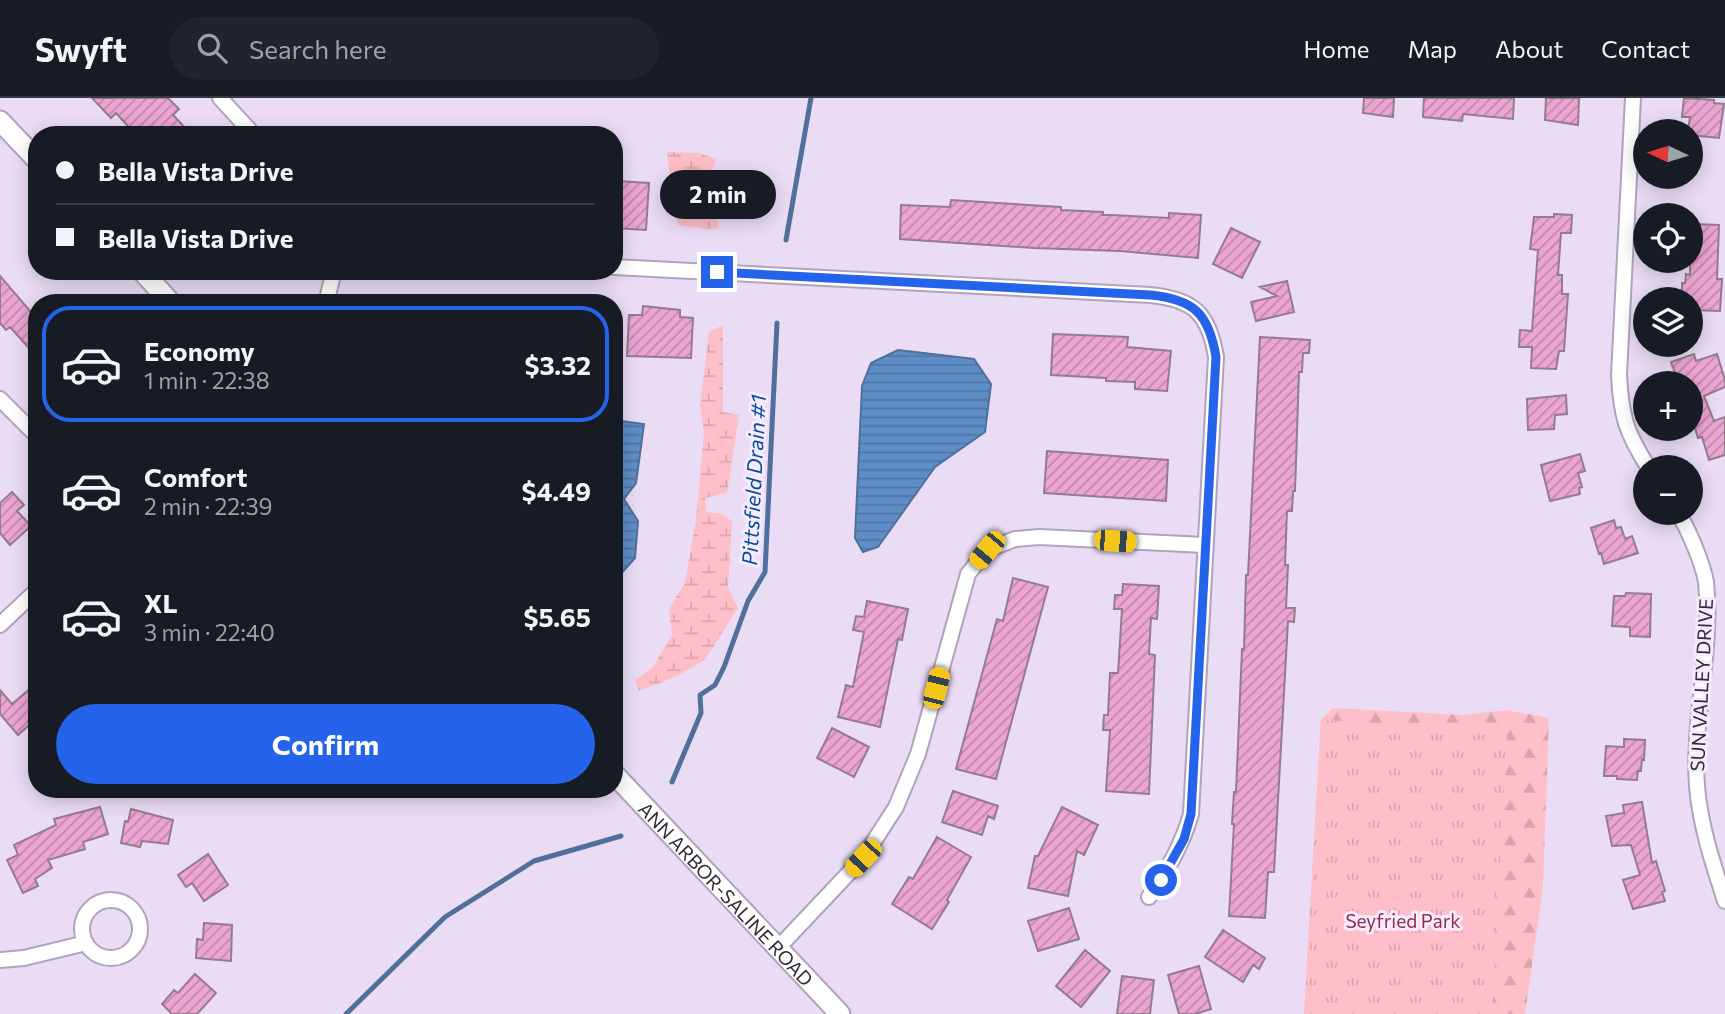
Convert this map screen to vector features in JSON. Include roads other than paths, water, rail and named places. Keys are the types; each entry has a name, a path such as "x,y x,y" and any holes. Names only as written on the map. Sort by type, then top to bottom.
{"main road":[{"path":"0,121 28,151"},
{"path":"150,280 164,294"},
{"name":"ANN ARBOR-SALINE ROAD","path":"623,784 840,1014"}],"street":[{"path":"220,98 246,126"},
{"path":"1633,98 1619,375 1620,409 1633,444 1640,455"},
{"path":"623,267 1169,296 1186,304 1205,319 1213,336 1216,357 1191,814 1184,839 1149,897"},
{"path":"0,399 28,427"},
{"name":"SUN VALLEY DRIVE","path":"1683,525 1706,580 1707,611 1696,748 1697,786 1701,818 1725,901"},
{"path":"778,948 863,858 896,807 918,754 968,574 987,550 1015,539 1039,537 1205,545"},
{"path":"0,625 28,599"},
{"path":"105,900 124,903 138,918 140,931 136,943 124,954 103,957 86,943 82,934 83,920 96,904 105,900"},
{"path":"0,960 24,958 86,943"}],"water":[{"path":"898,350 974,359 991,384 985,432 935,467 878,547 863,552 855,538 862,386 871,363"},
{"path":"623,421 644,424 636,483 624,499 638,521 635,558 623,572"}],"waterway":[{"name":"Pittsfield Drain #1","path":"786,240 811,98"},
{"name":"Pittsfield Drain #1","path":"672,782 701,713 700,695 715,685 748,601 765,572 777,323"},
{"name":"Pittsfield Drain #1","path":"346,1014 445,917 534,861 621,836"}],"park label":[{"name":"Seyfried Park","path":"1403,920"}]}
